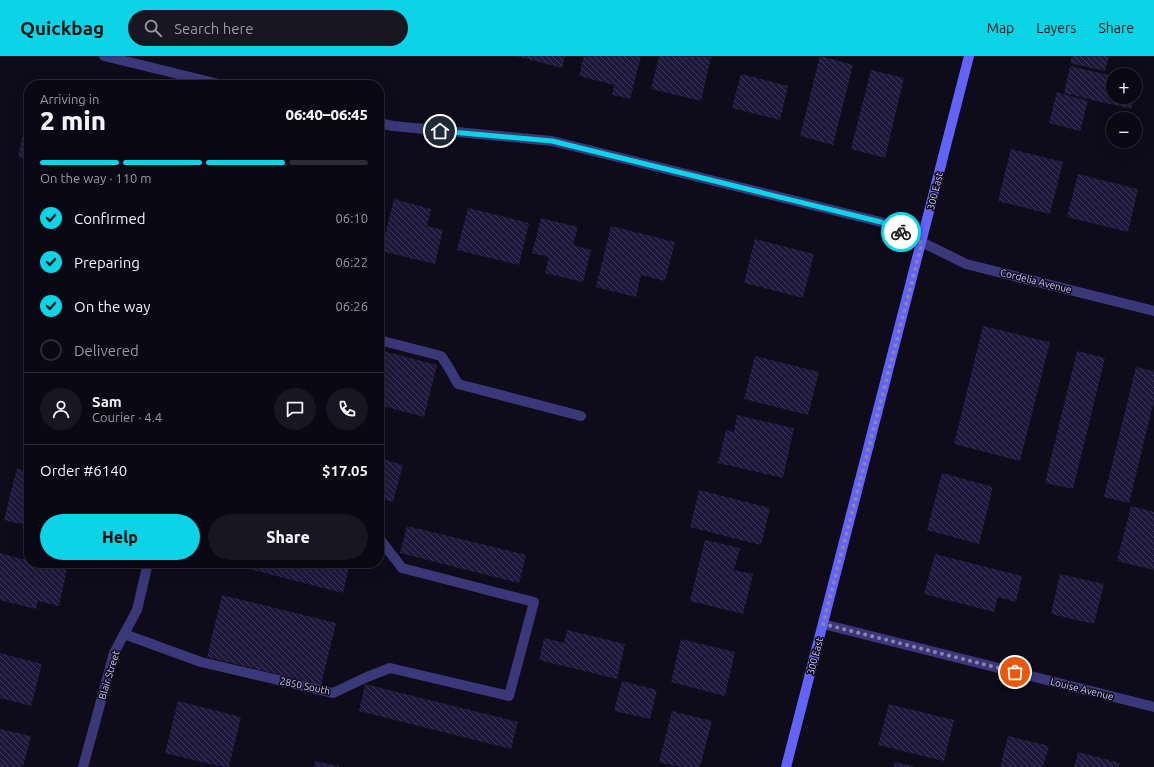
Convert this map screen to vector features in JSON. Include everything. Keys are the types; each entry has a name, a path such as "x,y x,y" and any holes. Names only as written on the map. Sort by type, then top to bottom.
{"street":[{"path":"104,56 202,80"},
{"name":"300 East","path":"786,767 969,56"},
{"name":"Cordelia Avenue","path":"384,124 552,141 881,222 966,264 1154,311"},
{"path":"384,341 441,356 458,384 581,416"},
{"name":"2850 South","path":"124,634 201,662 333,693 390,668 508,696 534,602 402,568 384,545"},
{"name":"Blair Street","path":"83,767 114,653 137,610 147,568"},
{"name":"Louise Avenue","path":"823,624 1154,707"}],"building":[{"path":"516,56 565,56 562,68"},
{"path":"584,56 641,56 630,99 612,95 614,85 579,76"},
{"path":"659,56 711,57 701,101 651,89"},
{"path":"820,56 853,65 833,145 800,136"},
{"path":"1072,56 1109,56 1105,71 1070,63"},
{"path":"1070,66 1106,74 1106,103 1064,93"},
{"path":"871,70 904,78 885,158 851,149"},
{"path":"741,74 788,86 780,120 732,108"},
{"path":"1057,92 1088,101 1080,131 1049,123"},
{"path":"1110,104 1133,104 1131,109"},
{"path":"24,130 24,159 18,157"},
{"path":"1011,149 1063,162 1050,214 998,201"},
{"path":"1078,174 1138,189 1128,232 1067,217"},
{"path":"394,199 431,209 427,226 443,230 435,264 384,252 384,239"},
{"path":"468,208 529,223 519,265 457,250"},
{"path":"541,218 578,227 573,245 591,250 583,282 545,273 549,257 532,253"},
{"path":"611,226 675,242 665,281 641,275 636,297 596,287"},
{"path":"755,239 814,254 803,298 744,283"},
{"path":"983,326 1050,342 1020,461 954,444"},
{"path":"384,351 437,365 424,417 384,406"},
{"path":"1077,351 1105,358 1073,489 1045,483"},
{"path":"755,356 819,372 808,415 744,399"},
{"path":"1136,367 1154,371 1154,401 1129,503 1104,497"},
{"path":"737,415 794,428 783,478 718,463 726,430 734,432"},
{"path":"384,459 403,465 393,502 384,499"},
{"path":"17,468 24,470 24,525 4,520"},
{"path":"942,473 993,487 979,544 927,530"},
{"path":"699,490 770,508 761,545 690,527"},
{"path":"1131,506 1154,512 1154,570 1117,561"},
{"path":"407,526 526,555 519,583 400,553"},
{"path":"705,540 740,548 734,570 753,574 743,614 690,601"},
{"path":"0,553 24,560 24,568 59,568 67,570 59,606 38,601 36,609 0,600"},
{"path":"935,554 1022,576 1016,602 998,597 994,612 924,594"},
{"path":"246,568 349,568 343,593"},
{"path":"1060,574 1104,584 1094,624 1051,614"},
{"path":"222,595 336,623 321,685 207,657"},
{"path":"567,630 625,644 617,679 539,660 544,638 564,643"},
{"path":"681,639 735,652 725,696 671,682"},
{"path":"0,653 42,664 31,706 0,698"},
{"path":"622,681 657,690 650,719 614,711"},
{"path":"365,684 518,722 511,749 359,711"},
{"path":"178,701 241,717 229,767 222,767 165,753"},
{"path":"889,704 954,720 944,761 878,745"},
{"path":"672,711 712,721 700,767 678,767 659,762"},
{"path":"0,729 31,736 23,767 0,767"},
{"path":"1008,736 1049,746 1043,767 1000,767"},
{"path":"1078,752 1120,763 1119,767 1074,767"},
{"path":"315,761 339,766 339,767 314,767"},
{"path":"895,762 913,766 913,767 894,767"}],"way so far":[{"path":"901,232 922,243 823,624 1015,672"}],"route":[{"path":"440,131 552,141 881,222 901,232"}]}
